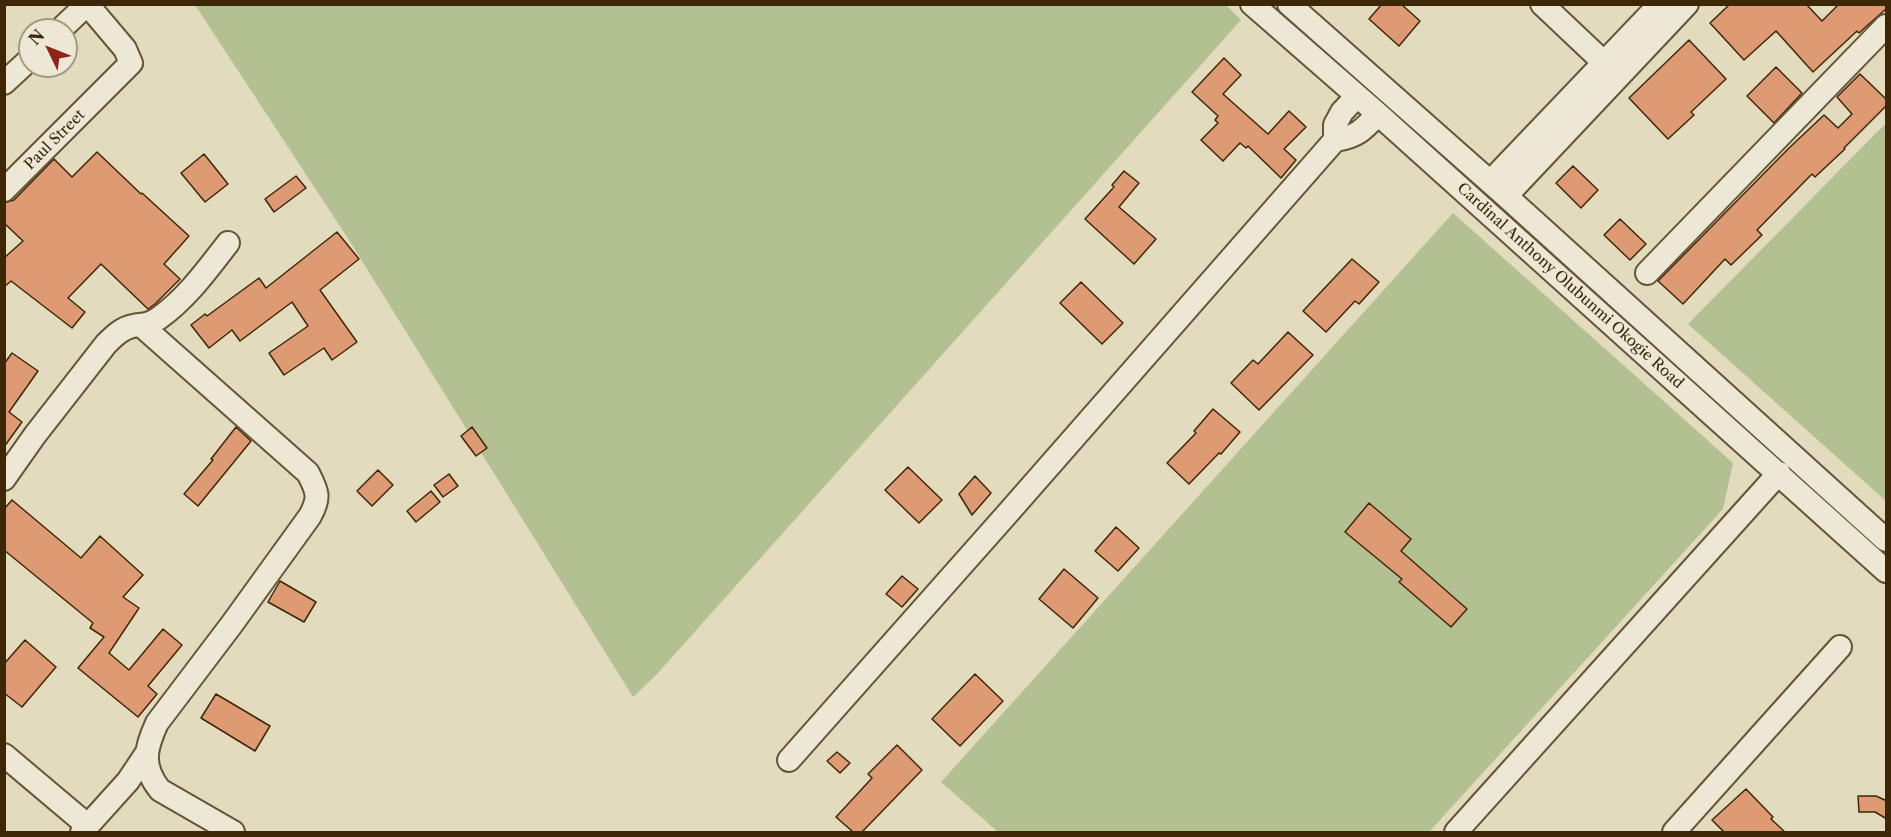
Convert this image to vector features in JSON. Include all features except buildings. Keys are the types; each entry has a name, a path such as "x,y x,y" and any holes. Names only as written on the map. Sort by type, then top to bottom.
{"street":[{"path":"73,18 85,4"},
{"name":"Paul Street","path":"4,190 131,63 125,49 85,4"},
{"name":"Cardinal Anthony Olubunmi Okogie Road","path":"1252,4 1378,114 1887,571"},
{"name":"Cardinal Anthony Olubunmi Okogie Road","path":"1289,4 1887,540"},
{"path":"1542,4 1612,71"},
{"path":"1612,71 1660,4"},
{"path":"1498,189 1612,71 1687,4"},
{"path":"1647,273 1691,225 1887,26"},
{"path":"4,83 18,70"},
{"path":"1335,140 1335,125 1342,112 1357,96"},
{"path":"789,760 1335,140 1350,138 1364,129 1378,114"},
{"path":"4,479 106,344 119,332 157,319 190,290 228,243"},
{"path":"4,755 84,829 128,781 146,754 149,740 157,723 232,624 317,503 316,489 308,473 142,326"},
{"path":"1455,832 1779,473"},
{"path":"1674,832 1840,647"},
{"path":"146,754 152,780 166,795 233,832"},
{"path":"128,781 152,780"}],"green space":[{"path":"1225,4 1241,20 657,674 633,697 349,240 195,5"},
{"path":"1886,123 1886,501 1688,324"},
{"path":"1453,213 1733,463 1723,509 1429,832 998,832 941,782"}]}
